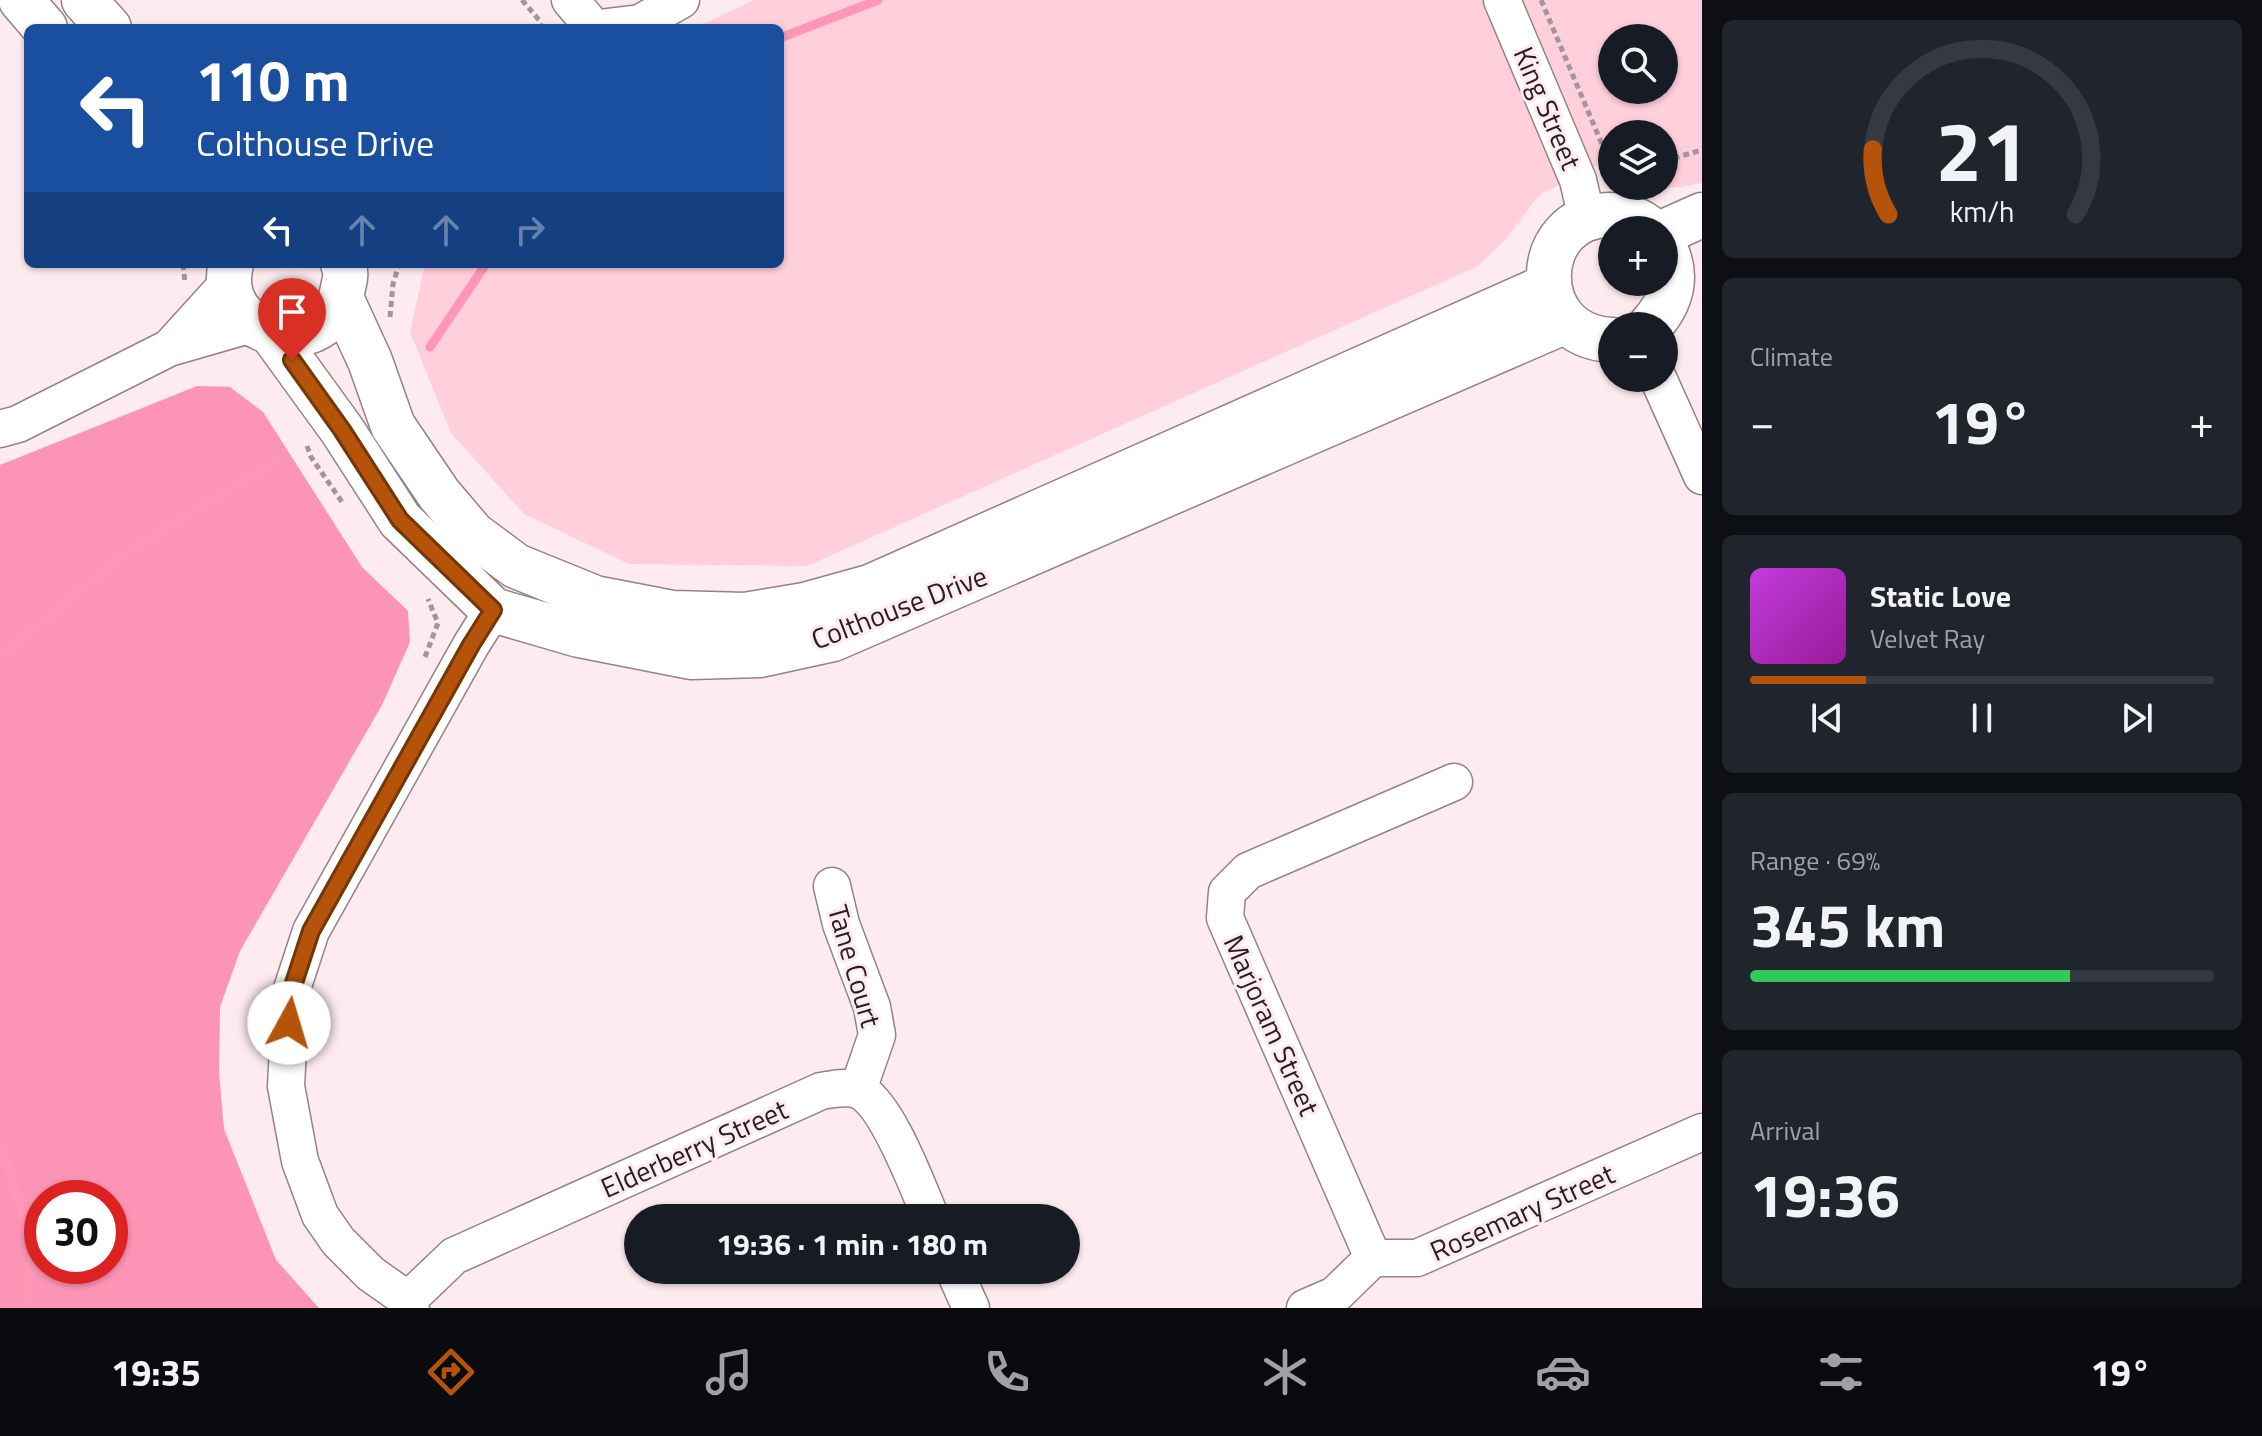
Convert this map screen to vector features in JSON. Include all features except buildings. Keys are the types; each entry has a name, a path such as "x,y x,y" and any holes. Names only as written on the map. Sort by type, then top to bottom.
{"street":[{"path":"21,0 42,24"},
{"path":"84,0 105,24"},
{"path":"570,0 592,24"},
{"path":"631,24 640,23 681,0"},
{"name":"King Street","path":"1502,0 1578,180 1587,219"},
{"path":"1678,226 1702,215"},
{"path":"1598,216 1570,229 1556,245 1549,265 1557,303 1580,332 1598,339"},
{"path":"1598,216 1621,216"},
{"path":"1663,312 1680,262"},
{"path":"169,348 228,271"},
{"name":"Colthouse Drive","path":"228,271 236,305 263,329 342,430 400,520 493,610 579,635 691,657 760,655 833,639 1557,303"},
{"path":"0,429 18,424 169,348 263,329 301,335 325,323 345,275"},
{"name":"Colthouse Drive","path":"345,275 393,426 439,494 473,534 516,566 595,598 673,613 745,615 805,605 870,587 1557,303"},
{"path":"1664,392 1702,476"},
{"path":"410,1304 371,1274 338,1241 320,1215 300,1161 286,1086 291,992 311,931 516,566"},
{"name":"Marjoram Street","path":"1373,1258 1225,918 1227,892 1248,871 1454,782"},
{"name":"Tane Court","path":"832,886 841,924 872,1007 877,1035 858,1090"},
{"name":"Elderberry Street","path":"410,1304 454,1256 821,1091 840,1088 858,1090"},
{"path":"858,1090 875,1104 889,1124 925,1204"},
{"name":"Rosemary Street","path":"1373,1258 1417,1258 1702,1132"},
{"path":"1305,1308 1335,1295 1373,1258"},
{"path":"960,1284 971,1308"}],"path":[{"path":"522,0 540,24"},
{"path":"1541,0 1598,135"},
{"path":"1678,157 1702,150"},
{"path":"388,332 398,268"}],"shaded area":[{"path":"754,0 1702,0 1702,183 1678,187 1678,120 1598,120 1598,165 1539,195 1508,237 1478,266 807,566 629,564 524,514 451,433 410,332 424,268 784,268 784,24 703,24"},
{"path":"197,386 230,387 263,412 362,567 408,611 410,642 382,705 240,951 220,1007 219,1072 224,1129 276,1260 319,1308 0,1308 0,465"}],"waterway":[{"path":"784,36 878,0"},
{"path":"430,347 483,268"},
{"path":"0,657 124,554 281,458"},
{"path":"0,1142 32,1244 27,1308"}],"route":[{"path":"289,1023 291,992 311,931 493,610 400,520 292,360"}]}
